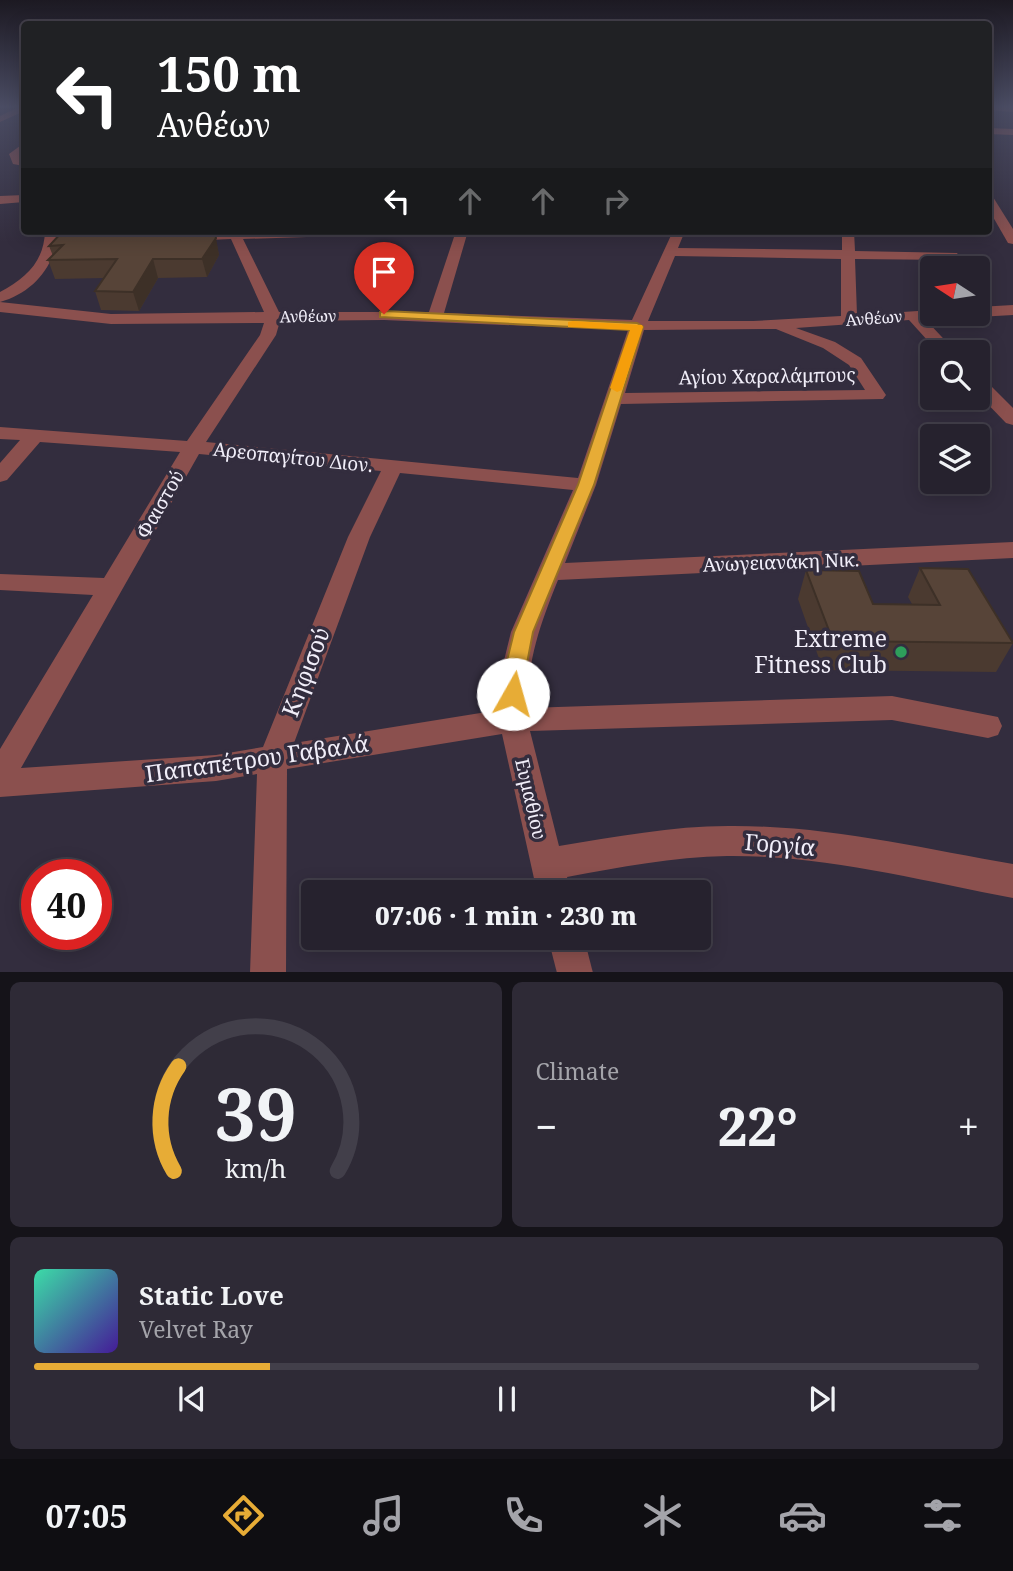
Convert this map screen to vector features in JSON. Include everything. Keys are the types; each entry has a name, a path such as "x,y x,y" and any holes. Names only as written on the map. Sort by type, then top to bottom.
{"street":[{"path":"0,154 19,154"},
{"path":"0,200 21,199"},
{"path":"992,205 1013,240"},
{"path":"170,238 208,235"},
{"path":"235,235 266,297 272,317"},
{"path":"435,316 461,235"},
{"path":"848,235 849,320"},
{"path":"0,298 36,276 44,267 56,238"},
{"path":"675,242 849,255 952,256"},
{"name":"Ευμαθίου","path":"550,879 513,720 514,673 534,604 586,485 637,327 675,242"},
{"name":"Ανθέων","path":"0,307 111,319 435,316 637,327 774,325 920,315"},
{"path":"990,311 1013,310"},
{"path":"913,316 936,340"},
{"name":"Φαιστού","path":"0,776 192,447 264,342 272,317"},
{"name":"Αγίου Χαραλάμπους","path":"613,400 877,396 855,362 830,345 774,325"},
{"path":"990,395 1013,419"},
{"name":"Αρεοπαγίτου Διον.","path":"0,433 192,447 586,485"},
{"path":"0,476 35,435"},
{"name":"Κηφισού","path":"268,972 272,761 353,550 393,467"},
{"name":"Ανωγειανάκη Νικ.","path":"550,572 1013,550"},
{"path":"0,582 112,587"},
{"name":"Παπαπέτρου Γαβαλά","path":"0,783 170,772 272,761 513,720 892,708 988,726"},
{"name":"Γοργία","path":"550,879 657,845 730,841 826,849 1013,881"},
{"path":"569,950 575,972"}],"building":[{"path":"59,235 215,235 216,238 202,259 153,259 133,292 95,291 117,259 48,260 63,245 49,246"},
{"path":"920,568 968,569 1013,643 833,641 806,570 859,571 873,604 940,605"}],"slow traffic":[{"path":"573,325 637,327 617,388"}],"place":[{"name":"Extreme Fitness Club","path":"901,652"}],"route":[{"path":"384,314 637,327 586,485 524,632 514,673 513,694"}]}
